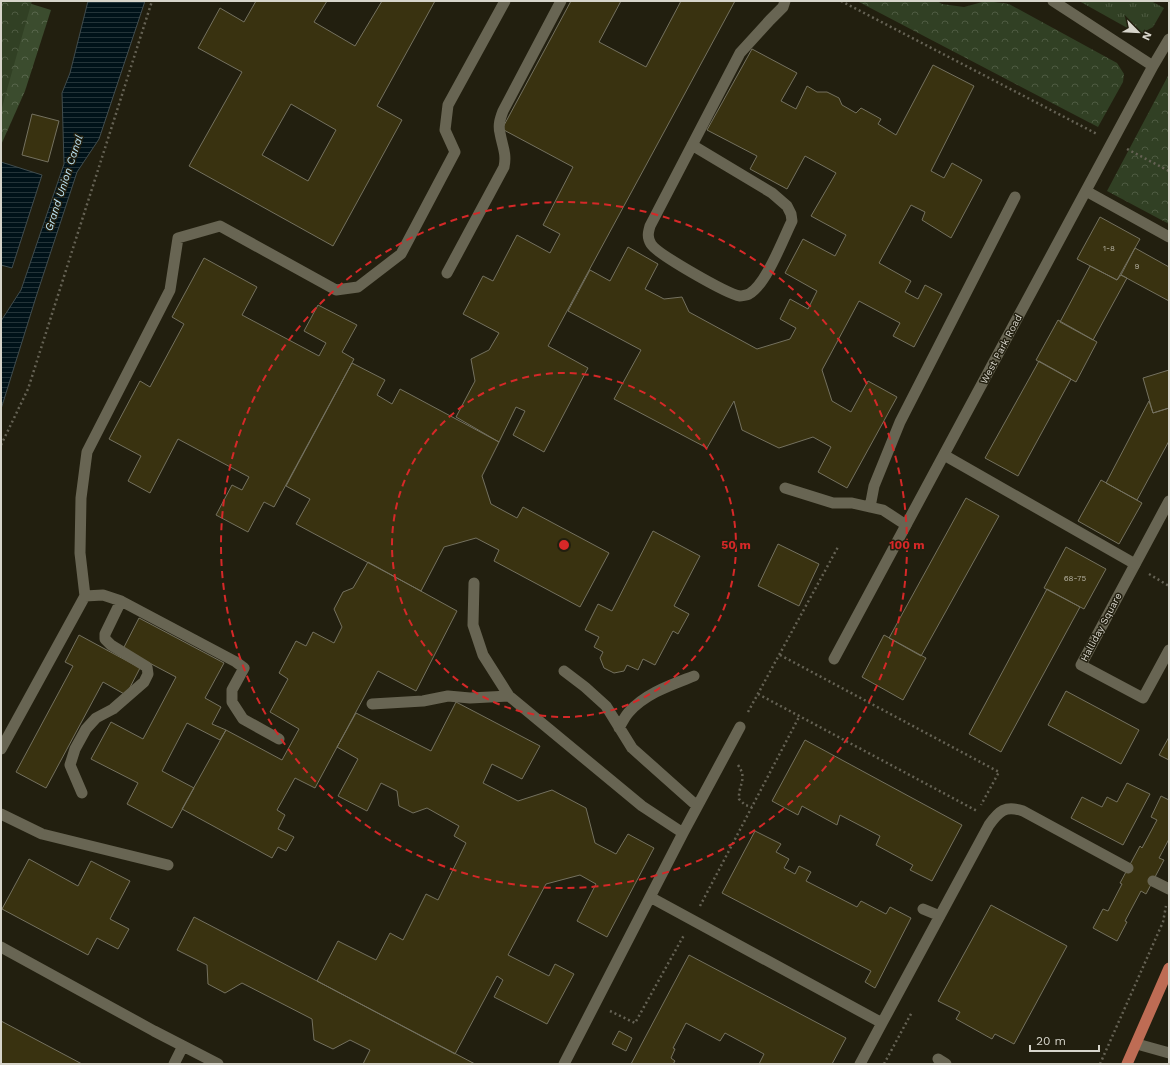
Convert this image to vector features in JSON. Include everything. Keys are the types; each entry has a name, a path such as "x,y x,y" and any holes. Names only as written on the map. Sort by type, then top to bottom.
{"main road":[{"path":"1127,1064 1169,968"}],"street":[{"path":"1,749 85,596 80,553 81,498 87,452 170,290 178,238 220,226 336,290 358,287 401,254 455,152 445,130 448,105 505,1"},
{"path":"447,273 504,167 506,155 499,132 499,122 503,111 561,1"},
{"path":"692,145 772,193 787,206 791,214 792,221 771,267 758,285 749,294 740,296 716,286 664,255 651,244 648,236 650,226 692,145 740,53 783,7 785,1"},
{"path":"1053,1 1153,66"},
{"name":"West Park Road","path":"834,659 1153,66 1169,39"},
{"path":"1086,191 1169,237"},
{"path":"870,507 874,486 900,422 1015,197"},
{"path":"944,455 1135,564"},
{"path":"785,488 833,503 852,503 883,510 906,525"},
{"name":"Halliday Square","path":"1169,501 1081,665 1143,698 1169,650"},
{"path":"474,583 473,625 483,655 508,696 642,806 683,833"},
{"path":"85,596 103,596 121,601 236,662 244,668 232,690 232,702 243,719 279,738"},
{"path":"82,794 70,765 75,749 86,729 96,718 113,709 144,682 148,674 147,667 111,645 105,639 105,634 121,601"},
{"path":"564,671 606,706 632,748 697,806"},
{"path":"619,728 628,712 647,697 669,685 694,676"},
{"path":"372,704 423,700 448,696 470,698 508,696"},
{"path":"564,1064 697,806 740,728"},
{"path":"860,1064 996,814 1004,809 1015,808 1023,811 1128,868"},
{"path":"1,814 42,834 168,865"},
{"path":"1153,881 1168,895"},
{"path":"650,897 882,1023"},
{"path":"923,909 940,916"},
{"path":"1,947 218,1064"},
{"path":"1137,1044 1169,1053"},
{"path":"174,1064 183,1046"}],"path":[{"path":"1,445 28,389 152,1"},
{"path":"841,1 1169,171"},
{"path":"740,728 838,547"},
{"path":"1135,564 1169,586"},
{"path":"780,655 999,772 974,818"},
{"path":"758,694 978,811"},
{"path":"595,1003 635,1023 692,920 800,717"},
{"path":"725,756 740,765 743,776 742,785 738,792 739,799 745,805 752,807"},
{"path":"1100,1064 1163,922 1168,895"},
{"path":"884,1064 912,1012"}],"green space":[{"path":"1,1 32,1 1,111"},
{"path":"22,1 51,10 25,91 1,145 1,19"},
{"path":"857,1 937,1 942,4 964,7 986,1 1009,4 1117,63 1124,74 1123,82 1098,127"},
{"path":"1079,1 1151,1 1164,8 1153,27 1142,33 1131,30"},
{"path":"1169,74 1169,224 1107,191"}],"water":[{"name":"Grand Union Canal","path":"88,1 145,1 99,139 77,172 1,409 1,321 21,290 64,164 62,93 70,73"},
{"path":"1,162 42,175 12,268 1,265"}],"building":[{"path":"256,1 327,1 314,22 355,46 382,1 435,1 377,106 402,120 333,246 189,166 242,72 198,48 220,8 244,22","holes":["291,104 336,130 308,181 262,155"]},
{"path":"571,1 621,1 599,42 646,67 681,1 735,1 548,346 588,368 544,452 513,435 525,411 516,407 499,442 456,417 475,381 471,359 489,350 499,333 463,314 483,276 493,281 517,235 550,253 560,234 543,225 573,167 502,129"},
{"path":"752,49 797,73 781,101 796,109 807,86 817,92 827,92 839,98 842,105 856,113 861,108 881,119 878,124 896,135 933,65 974,86 931,171 944,178 952,163 982,180 951,238 922,220 925,212 911,205 879,263 911,281 905,292 918,299 925,285 942,294 914,347 893,336 900,323 859,301 822,370 832,401 851,412 868,381 897,397 847,488 818,472 831,447 813,437 779,448 742,430 734,401 707,448 614,399 641,350 568,311 590,270 610,281 628,247 658,264 645,289 664,299 682,297 689,312 757,349 790,339 796,328 780,319 790,299 808,309 817,291 785,273 803,239 835,256 846,235 811,216 836,173 805,156 787,189 750,169 757,156 707,130"},
{"path":"32,114 59,121 48,162 22,155"},
{"path":"1100,217 1140,239 1117,280 1077,259"},
{"path":"1135,248 1169,267 1169,301 1121,275"},
{"path":"204,258 257,287 242,315 319,356 326,343 304,331 318,305 357,325 342,352 354,359 274,507 264,502 248,532 216,515 232,485 242,490 249,477 178,439 150,493 128,481 141,456 109,439 140,381 150,387 184,324 172,317"},
{"path":"1090,266 1117,280 1121,275 1127,278 1093,340 1060,322"},
{"path":"1058,320 1097,342 1076,382 1036,360"},
{"path":"1039,361 1071,379 1018,476 985,458"},
{"path":"352,363 385,380 377,395 392,404 400,389 499,442 482,476 491,504 517,518 523,507 609,553 580,607 494,561 499,550 476,538 444,547 421,591 296,524 310,499 286,486"},
{"path":"1169,370 1169,408 1153,413 1143,378"},
{"path":"1149,401 1153,413 1169,408 1169,441 1137,500 1106,483"},
{"path":"1101,480 1142,503 1119,544 1078,521"},
{"path":"966,498 999,516 921,656 889,638"},
{"path":"653,531 700,556 674,606 689,614 678,634 673,631 655,665 643,659 638,670 627,665 624,671 614,673 604,668 600,658 603,652 594,647 599,637 585,630 598,604 612,611"},
{"path":"778,544 819,564 799,606 758,586"},
{"path":"1066,547 1106,569 1084,609 1044,588"},
{"path":"368,562 457,611 416,691 378,671 315,788 295,778 277,810 285,815 278,829 294,837 286,851 278,847 272,858 182,809 226,730 282,760 299,729 270,712 288,679 279,673 296,641 306,646 313,632 334,643 342,627 334,609 343,592 353,588"},
{"path":"1047,589 1080,607 1001,752 969,734"},
{"path":"139,618 224,663 205,698 221,707 212,724 226,730 220,740 187,723 162,771 194,788 172,828 127,804 138,783 91,759 111,722 143,739 176,677 123,649"},
{"path":"79,635 140,668 126,695 103,682 46,788 16,772 73,666 65,662"},
{"path":"884,635 926,658 903,700 862,677"},
{"path":"1066,691 1139,730 1121,764 1048,725"},
{"path":"456,702 540,746 522,779 492,764 483,783 518,801 552,790 586,808 595,843 616,854 628,834 654,848 607,937 577,921 596,884 580,875 546,884 508,955 549,976 555,964 574,974 547,1024 494,997 503,980 497,976 455,1054 317,981 338,941 376,960 390,933 403,940 426,894 438,900 466,843 454,836 459,826 427,808 413,813 399,806 397,791 381,783 367,811 338,796 358,759 337,747 356,713 431,751"},
{"path":"1169,737 1169,760 1159,755"},
{"path":"805,740 962,825 932,881 910,870 913,865 876,845 880,836 840,815 837,825 802,806 798,815 772,801"},
{"path":"1127,783 1150,794 1123,845 1071,818 1082,797 1102,807 1107,797 1117,802"},
{"path":"1161,796 1169,800 1169,839 1159,858 1164,860 1146,894 1141,891 1125,921 1127,922 1117,941 1093,928 1103,909 1108,911 1122,884 1120,883 1140,846 1142,848 1157,820 1151,817"},
{"path":"755,831 781,844 776,852 789,859 784,868 795,874 799,866 811,872 806,881 857,907 861,901 886,914 890,907 911,918 875,988 865,982 871,971 722,893"},
{"path":"29,859 78,886 91,861 130,881 110,919 129,929 118,949 97,938 88,955 2,909"},
{"path":"991,905 1067,946 1014,1044 995,1034 992,1039 956,1019 960,1012 938,1001"},
{"path":"194,917 475,1064 363,1064 370,1050 350,1040 333,1049 314,1040 312,1019 242,983 225,993 208,984 207,965 177,950"},
{"path":"689,955 846,1038 832,1064 759,1064 764,1054 725,1033 720,1041 686,1023 673,1048 675,1049 671,1058 675,1061 673,1064 631,1064"},
{"path":"1,1021 82,1064 1,1064"},
{"path":"619,1031 632,1038 626,1051 612,1044"}]}
